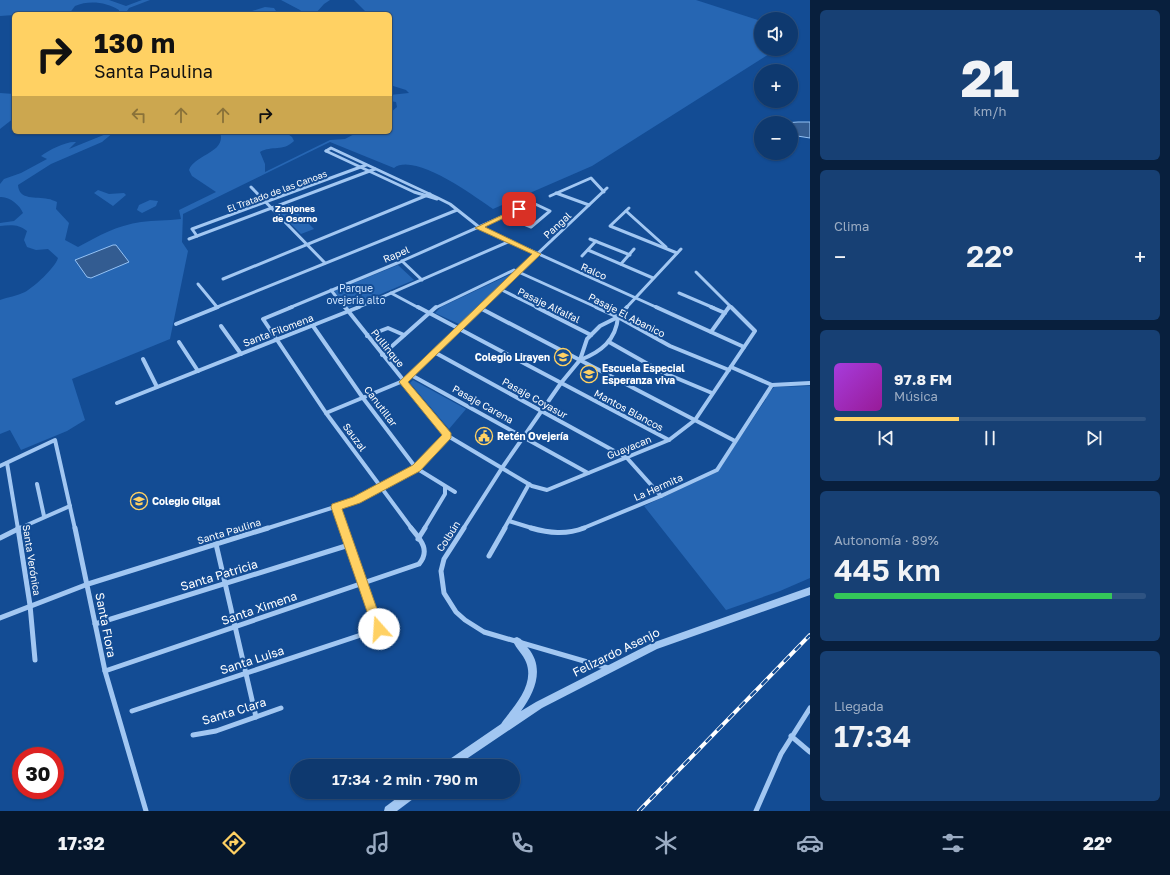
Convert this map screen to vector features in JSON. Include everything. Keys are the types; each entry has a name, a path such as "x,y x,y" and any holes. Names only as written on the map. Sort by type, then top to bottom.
{"street":[{"name":"Ralco","path":"443,200 426,197 326,151 331,148 443,200 479,228 744,347"},
{"name":"El Tratado de las Canoas","path":"197,236 192,229 366,165"},
{"name":"El Tratado de las Canoas","path":"189,239 375,169"},
{"path":"550,196 591,178 604,192"},
{"path":"251,187 325,263"},
{"name":"Pangal","path":"326,413 403,382 607,188"},
{"path":"556,193 589,205"},
{"path":"223,279 426,197 430,194"},
{"path":"284,196 290,202"},
{"name":"Rapel","path":"263,319 479,228 533,203 550,211 532,227 506,216"},
{"path":"629,208 610,226 677,253"},
{"path":"176,324 457,210"},
{"path":"626,211 667,249"},
{"path":"590,239 630,255"},
{"name":"Santa Filomena","path":"117,403 348,312 510,241"},
{"path":"582,256 596,241"},
{"path":"621,264 634,249"},
{"name":"Colbún","path":"580,360 582,349 591,335 606,322 618,317 680,249"},
{"path":"588,250 653,278"},
{"path":"402,261 422,280"},
{"path":"382,355 437,306 514,270 519,271"},
{"name":"Pasaje El Abanico","path":"519,271 618,317 670,346 730,368"},
{"path":"696,272 730,306 710,332"},
{"path":"198,284 217,307"},
{"name":"Pasaje Alfalfal","path":"500,289 591,335"},
{"name":"Pullinque","path":"331,290 403,382 448,436 529,484"},
{"name":"Mantos Blancos","path":"391,293 669,440"},
{"path":"678,293 725,313"},
{"name":"Guayacan","path":"529,484 538,489 551,489 588,472 627,458 669,440 695,420 755,331 730,306"},
{"path":"480,308 735,441"},
{"name":"Colbún","path":"608,668 484,632 463,620 448,601 442,587 440,574 444,559 502,468 561,383 580,360 600,351 609,342 615,332 618,317"},
{"name":"Sauzal","path":"263,319 326,413 423,544 425,551 424,558 419,564"},
{"path":"221,326 241,354"},
{"name":"Canutillar","path":"313,326 363,398 416,468 455,492"},
{"path":"367,336 388,328 404,335"},
{"path":"179,342 198,371"},
{"path":"609,342 662,372 712,393"},
{"name":"Pasaje Coyasur","path":"434,352 627,458 661,496"},
{"path":"143,359 157,387"},
{"path":"730,368 772,385 810,383"},
{"name":"Pasaje Carena","path":"411,375 588,472"},
{"name":"La Hermita","path":"509,521 548,533 564,533 594,524 661,496 717,470 772,385"},
{"name":"Santa Paulina","path":"0,618 30,605 88,584 357,500 416,468 448,436"},
{"name":"Santa Flora","path":"7,463 55,440 88,584 105,671 146,811"},
{"path":"0,466 7,463"},
{"name":"Santa Verónica","path":"7,463 30,605 35,660"},
{"path":"37,484 44,516"},
{"path":"489,556 529,484"},
{"path":"418,539 445,494 445,487"},
{"path":"0,538 44,516 70,506"},
{"path":"336,507 363,584"},
{"path":"216,544 224,584 256,717"},
{"name":"Santa Patricia","path":"96,624 349,545"},
{"name":"Santa Ximena","path":"105,671 419,564"},
{"name":"Santa Luisa","path":"132,711 379,629 363,584"},
{"name":"Felizardo Asenjo","path":"457,759 540,705 608,668 655,646 810,591"},
{"path":"503,728 526,697 533,681 531,662 525,649 517,641"},
{"name":"Santa Clara","path":"193,735 216,731 281,708"},
{"path":"756,811 791,736 810,708"},
{"path":"791,736 810,752"},
{"path":"389,811 404,799"}],"green space":[{"path":"0,0 109,0 126,6 142,0 150,0 129,8 127,12 119,12 119,10 109,5 86,3 75,6 70,12 12,12 12,15 0,16"},
{"path":"281,0 330,0 317,12 302,12"},
{"path":"354,0 696,0 754,19 754,56 766,56 592,166 493,209 445,178 430,171 416,166 404,165 394,168 330,142 183,214 182,242 188,251 170,339 72,379 85,420 67,431 21,450 10,430 0,434 0,300 19,295 29,290 49,272 58,258 48,249 36,250 27,247 24,240 27,231 21,227 7,225 0,226 0,223 14,221 23,213 14,202 7,198 0,197 0,184 4,179 21,173 47,159 41,156 58,146 76,142 69,149 106,134 112,134 102,142 51,164 18,185 21,194 25,196 49,199 57,202 56,209 69,223 65,240 78,247 116,228 133,223 181,219 179,210 216,192 192,176 189,170 197,160 219,145 221,139 220,134 288,134 292,137 294,141 286,146 260,152 265,164 265,172 330,140 345,139 354,134 392,134 392,111 397,107 396,102 392,101 392,95 409,93 406,90 392,86 392,12 365,11"},
{"path":"265,7 274,8 276,11 274,12 249,12"},
{"path":"0,93 12,94 12,120 0,129"},
{"path":"98,190 109,194 124,193 126,195 113,206 94,193"},
{"path":"150,200 158,201 156,206 142,213 137,210 139,205"},
{"path":"289,204 314,229 301,234 277,210"},
{"name":"Parque ovejeria alto","path":"398,265 414,280 348,308 334,291"},
{"path":"511,274 459,324 435,313 441,307"},
{"path":"413,380 466,409 449,429 410,383"},
{"path":"810,386 810,578 780,591 726,610 644,506 717,472 766,399 765,398 774,387"}],"shaded area":[{"path":"798,122 810,122 810,138 798,136"},
{"path":"116,245 129,262 91,278 87,277 75,260"}],"railway":[{"path":"639,811 810,635"}],"place":[{"name":"Colegio Lirayen","path":"563,357"},
{"name":"Escuela Especial Esperanza viva","path":"589,374"},
{"name":"Retén Ovejería","path":"484,436"},
{"name":"Colegio Gilgal","path":"139,501"}],"district":[{"name":"Zanjones de Osorno","path":"295,214"}],"route":[{"path":"379,629 336,507 357,500 416,468 448,436 403,382 537,254 479,228 519,209"}]}
